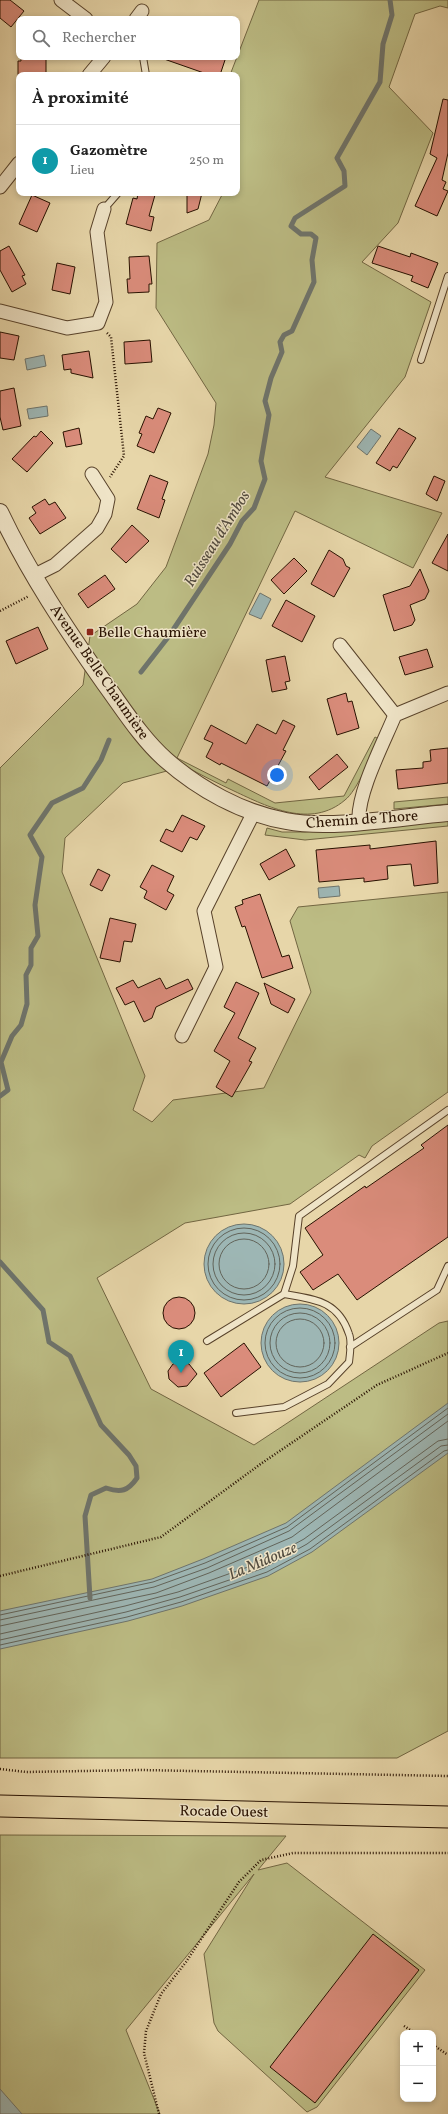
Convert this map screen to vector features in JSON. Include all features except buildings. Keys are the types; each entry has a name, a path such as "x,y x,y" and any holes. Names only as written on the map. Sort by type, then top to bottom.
{"main road":[{"name":"Rocade Ouest","path":"0,1806 448,1816"}],"street":[{"path":"61,0 82,16"},
{"path":"92,72 102,60"},
{"path":"0,187 16,167"},
{"path":"0,311 67,328 98,323 106,302 97,232 104,209"},
{"path":"33,576 55,565 98,528 105,514 108,499 92,474"},
{"name":"Avenue Belle Chaumière","path":"0,512 14,543 33,576 76,643 124,710 165,759 191,780 221,798 254,812"},
{"path":"340,645 395,715"},
{"path":"359,821 358,810 395,715 448,693"},
{"path":"182,1036 216,967 204,911 254,812"},
{"name":"Chemin de Thore","path":"254,812 284,821 311,825 448,813"}],"lane":[{"path":"143,60 145,72"},
{"path":"104,209 115,196"},
{"path":"421,360 448,276"},
{"path":"207,1341 284,1294 293,1266 299,1216 448,1110"},
{"path":"350,1347 437,1290 448,1266"},
{"path":"236,1413 284,1407 328,1384 349,1362 350,1334 338,1314 323,1301 284,1294"}],"path":[{"path":"98,323 111,337 124,456 102,490"},
{"path":"0,611 42,590"},
{"path":"0,1576 161,1537 262,1463 377,1385 448,1353"},
{"path":"0,1769 26,1772 141,1770 448,1776"},
{"path":"160,2114 144,2054 146,2031 158,2001 161,1994 186,1962 239,1882 262,1860 293,1853 448,1852"},
{"path":"404,2026 410,2030"},
{"path":"436,2047 448,2055"}],"green space":[{"path":"259,0 448,0 448,8 440,6 415,14 389,87 433,133 398,223 362,262 431,302 405,377 325,477 442,513 413,568 295,511 177,758 226,783 228,779 275,803 344,796 375,737 379,739 359,781 345,800 332,809 318,813 304,814 275,809 215,782 185,766 123,783 65,838 62,872 145,1076 133,1110 152,1122 173,1100 264,1088 311,992 290,921 298,907 448,892 448,1092 372,1146 365,1158 359,1155 290,1204 185,1223 97,1278 151,1389 254,1445 439,1323 448,1321 448,1731 397,1758 0,1758 0,768 83,685 90,636 137,604 166,567 208,454 214,425 216,403 156,308 157,243 209,220 221,196 240,196 240,72 231,72 236,60 240,60 240,49"},
{"path":"448,797 448,804 394,809 394,802"},
{"path":"448,816 448,826 305,840 265,835 267,828 282,832 305,832"},
{"path":"0,1835 286,1836 258,1870 287,1863 425,1970 317,2107 307,2112 218,2031 214,2023 204,1954 254,1874 126,2030 160,2114 0,2114"}],"water":[{"path":"44,355 46,366 27,370 25,359"},
{"path":"47,406 48,416 29,419 27,409"},
{"path":"371,429 381,436 367,455 357,447"},
{"path":"260,593 271,599 261,619 249,614"},
{"path":"339,886 340,896 319,898 318,888"},
{"path":"244,1224 259,1227 272,1236 281,1249 284,1264 281,1279 272,1292 259,1301 244,1304 229,1301 216,1292 207,1279 204,1264 207,1249 216,1236 229,1227"},
{"path":"300,1304 315,1307 328,1315 336,1328 339,1343 336,1358 328,1371 315,1379 300,1382 285,1379 272,1371 264,1358 261,1343 264,1328 272,1315 285,1307"},
{"name":"La Midouze","path":"448,1403 448,1453 312,1552 268,1576 182,1606 128,1621 0,1649 0,1611 152,1579 203,1559 286,1523"},
{"path":"0,2089 22,2114 0,2114"}],"waterway":[{"name":"Ruisseau d'Ambos","path":"141,672 169,636 230,544 242,521 254,508 265,479 261,461 269,415 265,401 271,378 282,352 280,342 284,335 292,331 314,282 312,260 316,238 311,234 301,234 291,226 295,218 345,186 344,171 337,158 380,82 383,44 392,15 390,0"},
{"name":"Ruisseau d'Ambos","path":"0,1096 8,1090 1,1062 12,1036 21,1025 27,1004 26,975 31,965 31,948 38,936 35,905 42,857 30,835 52,803 83,788 101,760 109,740"},
{"path":"0,1262 43,1310 49,1342 70,1356 101,1425 129,1455 136,1466 137,1478 124,1490 106,1488 91,1495 85,1516 90,1598"}],"place":[{"name":"Belle Chaumière","path":"90,632"},
{"name":"Gazomètre","path":"181,1373"}]}
